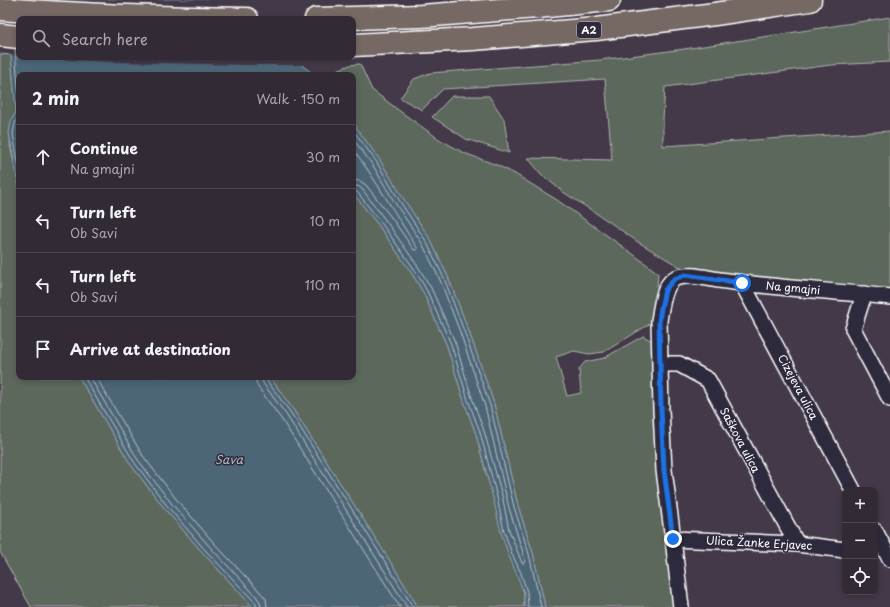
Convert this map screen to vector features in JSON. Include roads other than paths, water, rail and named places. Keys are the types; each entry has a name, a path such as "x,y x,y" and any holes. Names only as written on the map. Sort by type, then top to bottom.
{"highway":[{"path":"356,18 421,16 609,0"},
{"name":"A2","path":"360,45 473,39 596,29 810,0"},
{"path":"0,9 115,16"},
{"path":"0,35 16,37"}],"street":[{"name":"Na gmajni","path":"661,364 659,321 665,290 674,279 685,275 742,283 890,296"},
{"name":"Cizejeva ulica","path":"742,283 851,487"},
{"path":"864,294 853,329 890,399"},
{"path":"661,364 661,409 664,470 680,607"},
{"name":"Saškova ulica","path":"661,364 679,364 708,380 797,544"},
{"name":"Ulica Žanke Erjavec","path":"673,539 797,544 842,550"},
{"path":"878,539 884,556"}],"water":[{"path":"10,0 208,0 232,16 16,16 16,60 295,60 311,72 16,72 16,112 11,55"},
{"path":"16,112 16,171 9,133 11,122"},
{"path":"356,127 379,159 430,239 448,277 494,404 518,506 533,553 545,607 524,607 524,593 501,532 476,434 447,346 423,292 379,226 356,197"},
{"name":"Sava","path":"81,380 272,380 294,411 418,607 253,607 165,509 131,465"}]}
